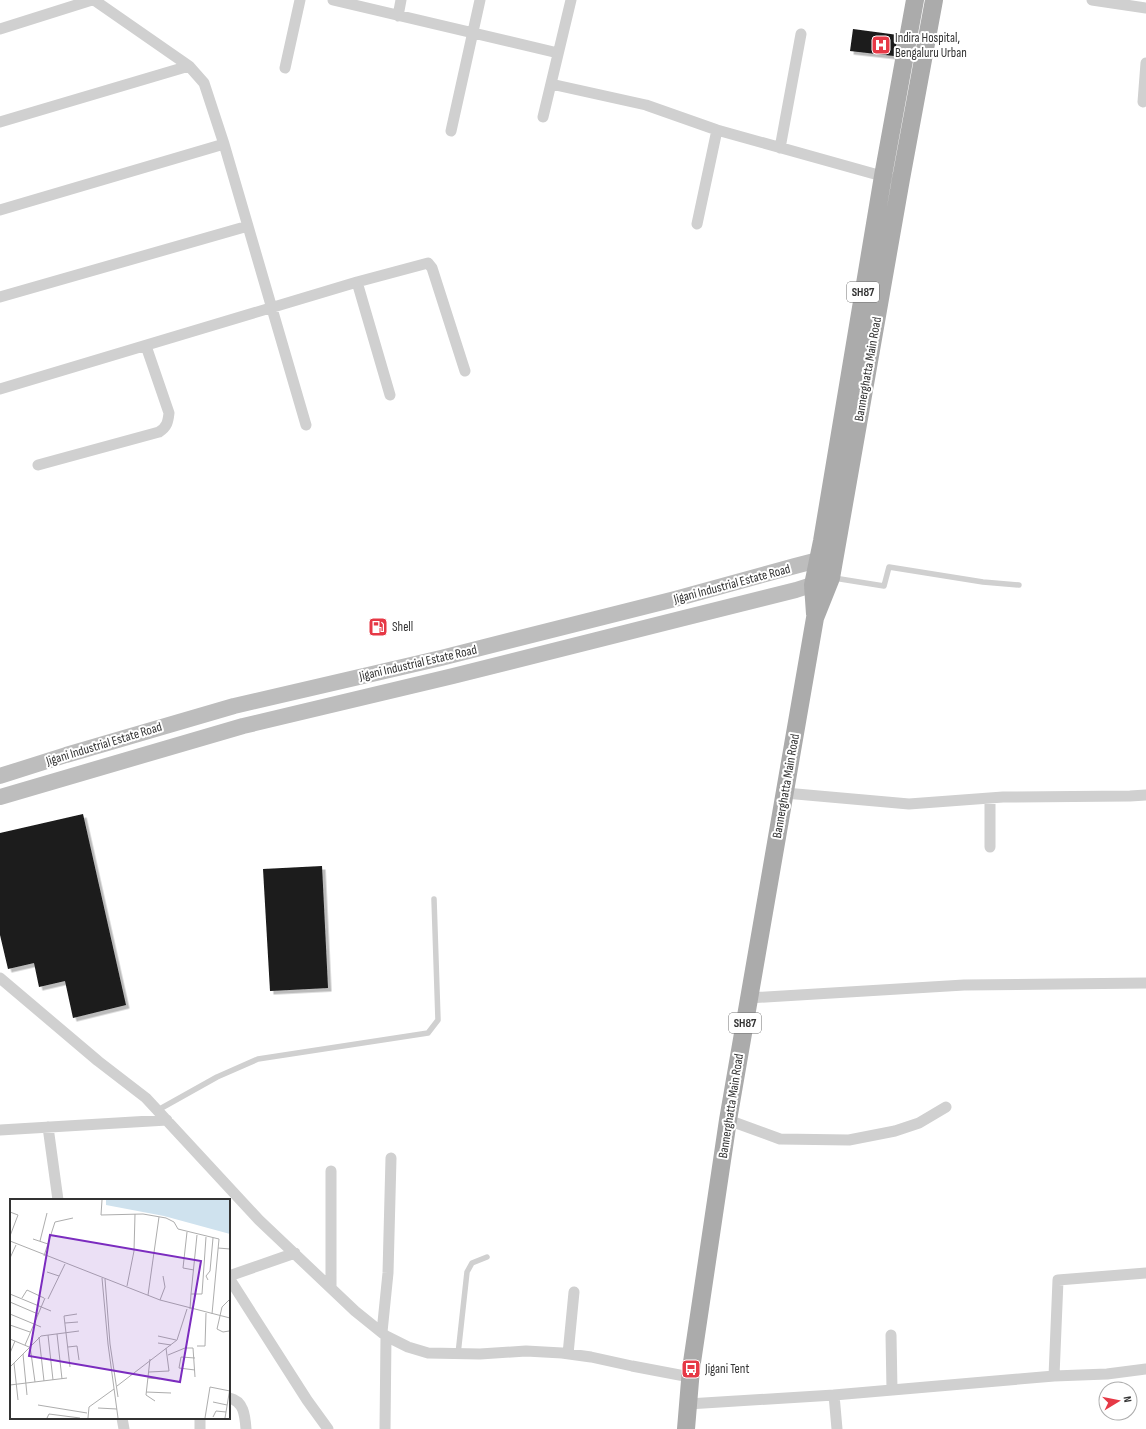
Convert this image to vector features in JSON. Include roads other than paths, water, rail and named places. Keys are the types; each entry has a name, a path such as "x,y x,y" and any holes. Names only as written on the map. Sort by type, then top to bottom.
{"main road":[{"name":"Bannerghatta Main Road","path":"686,1429 690,1377 728,1120 815,618 831,578 836,552 850,425 883,176 915,0"},
{"name":"Bannerghatta Main Road","path":"815,618 813,585 850,425 901,181 934,0"},
{"name":"Jigani Industrial Estate Road","path":"0,776 66,754 234,706 441,658 645,607 818,560 836,552"},
{"name":"Jigani Industrial Estate Road","path":"0,797 244,726 453,676 813,585 831,578"}],"street":[{"path":"0,28 93,0 190,66 204,83 224,144 306,425"},
{"path":"285,68 300,0"},
{"path":"333,0 472,34 558,53"},
{"path":"398,16 402,0"},
{"path":"451,131 480,0"},
{"path":"543,117 571,0"},
{"path":"1092,0 1146,8"},
{"path":"780,148 801,34"},
{"path":"1143,102 1146,63"},
{"path":"0,122 190,66"},
{"path":"551,84 646,105 717,130 901,181"},
{"path":"698,224 717,130"},
{"path":"0,210 224,144"},
{"path":"0,297 248,226"},
{"path":"0,389 358,282 424,264 430,264 432,268 465,371"},
{"path":"358,282 390,395"},
{"path":"38,466 159,432 165,428 168,422 169,413 146,346"},
{"path":"785,793 909,804 990,798 1130,796 1146,794"},
{"path":"990,798 990,847"},
{"path":"0,978 98,1061 146,1098 259,1220 355,1311 384,1334 408,1347 428,1353 458,1354 526,1351 568,1354 592,1357 690,1377"},
{"path":"749,998 964,985 1146,982"},
{"path":"728,1120 780,1139 849,1140 895,1132 919,1122 946,1107"},
{"path":"0,1130 167,1120"},
{"path":"48,1127 58,1199"},
{"path":"385,1429 384,1334 388,1272 391,1158"},
{"path":"331,1171 331,1288"},
{"path":"230,1277 295,1254"},
{"path":"1054,1376 1058,1280 1146,1273"},
{"path":"230,1279 306,1400 328,1429"},
{"path":"568,1354 574,1292"},
{"path":"891,1335 892,1390"},
{"path":"688,1404 834,1395 1054,1376 1106,1374 1146,1369"},
{"path":"834,1395 837,1429"},
{"path":"230,1398 237,1400 241,1406 245,1416 246,1429"},
{"path":"122,1419 124,1429"}],"lane":[{"path":"831,578 884,586 889,567 983,582 1019,585"},
{"path":"158,1110 217,1077 258,1059 428,1032 438,1020 434,899"},
{"path":"458,1354 467,1272 472,1263 487,1257"}],"place":[{"name":"Indira Hospital, Bengaluru Urban","path":"881,45"},
{"name":"Shell","path":"378,627"},
{"name":"Jigani Tent","path":"691,1369"}]}
